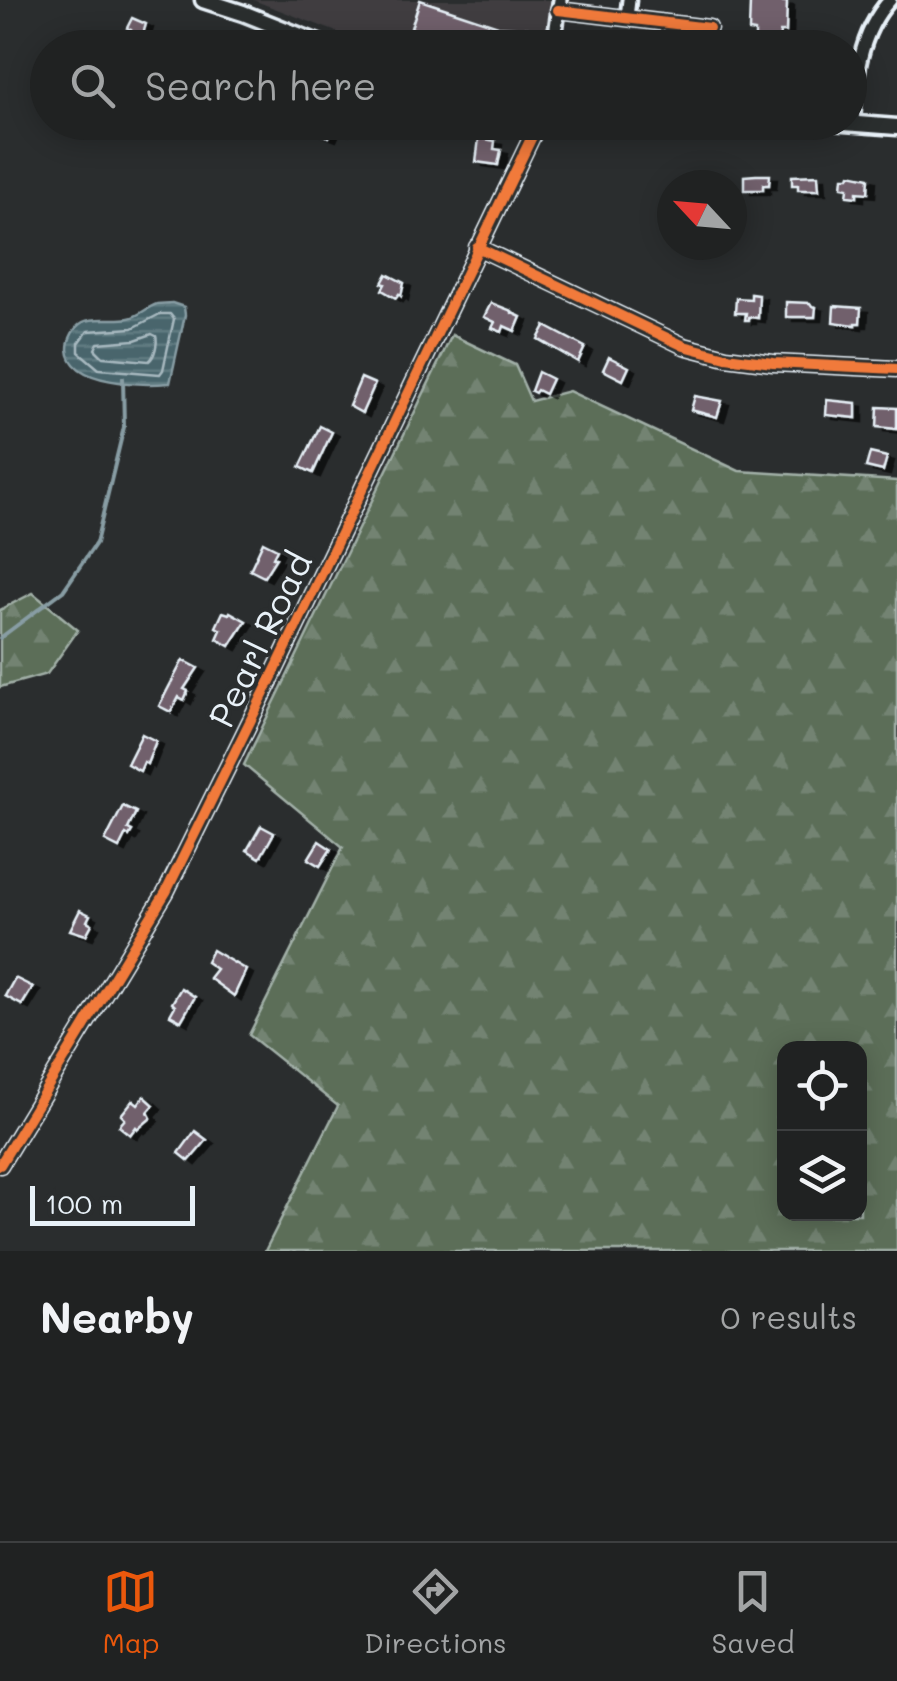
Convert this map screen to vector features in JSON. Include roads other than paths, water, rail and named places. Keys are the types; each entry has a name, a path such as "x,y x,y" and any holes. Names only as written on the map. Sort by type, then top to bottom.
{"main road":[{"path":"203,0 286,30"},
{"path":"867,125 897,126"}],"street":[{"path":"626,17 629,0"},
{"path":"867,37 878,13 890,0"},
{"path":"556,30 559,5 708,28"},
{"name":"Pearl Road","path":"0,1164 166,892 530,140"},
{"path":"477,247 684,346 726,358 897,369"}],"water":[{"path":"157,304 184,307 185,315 170,383 110,381 94,377 72,361 69,341 83,322 129,318"}],"waterway":[{"path":"0,638 63,591 96,543 124,427 123,378"}]}
